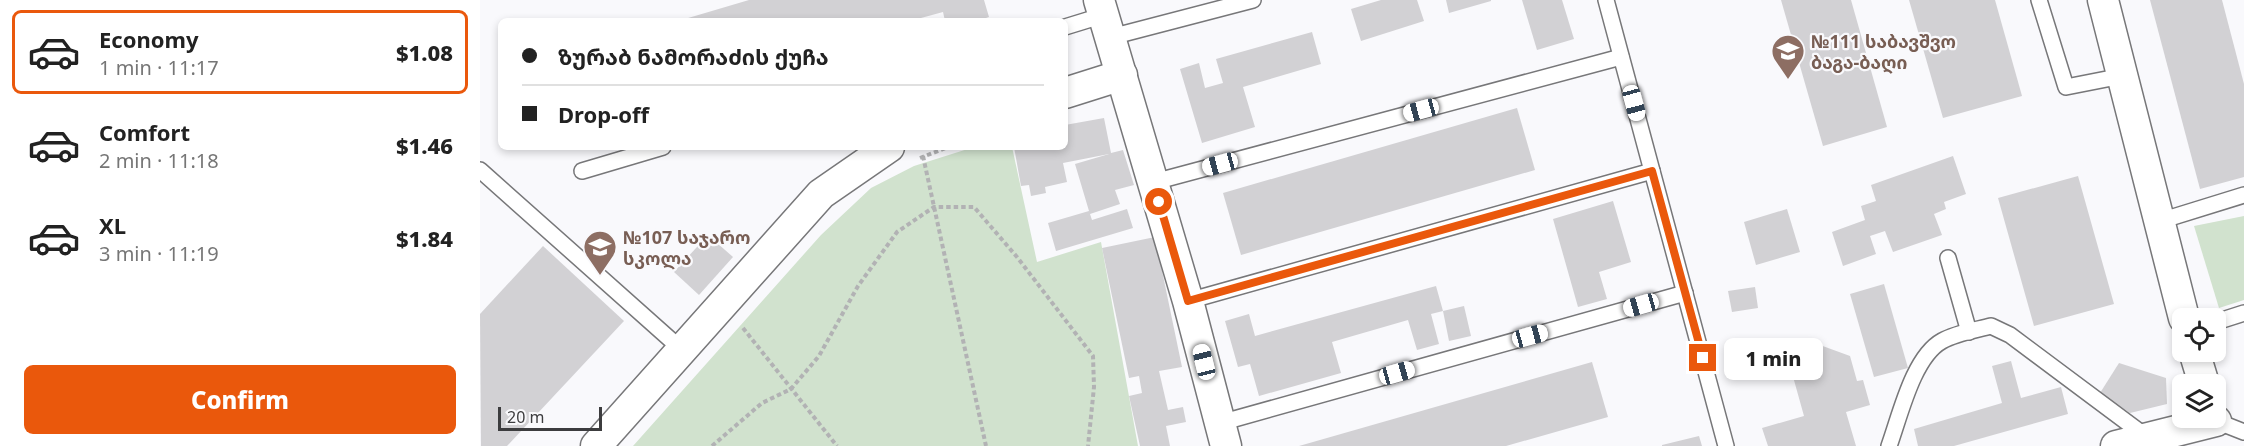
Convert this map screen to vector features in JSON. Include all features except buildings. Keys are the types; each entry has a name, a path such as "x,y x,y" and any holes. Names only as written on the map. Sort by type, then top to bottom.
{"street":[{"path":"2103,0 2182,308"},
{"path":"1105,17 1188,301 1223,435"},
{"path":"1068,92 1122,75"},
{"path":"596,446 821,194 885,150"},
{"path":"2116,446 2148,438 2218,428"}],"lane":[{"path":"1068,26 1105,17 1253,0"},
{"path":"1606,0 1726,446"},
{"path":"2039,0 2066,87 2122,76"},
{"path":"1154,182 1621,57"},
{"path":"582,171 653,150"},
{"path":"480,170 681,349"},
{"path":"1188,301 1652,171"},
{"path":"2160,221 2244,195"},
{"path":"1948,258 1969,332"},
{"path":"1223,435 1685,292"},
{"path":"2226,319 2244,313"},
{"path":"1889,446 1915,374 1929,351 1943,340 1991,326 2010,335 2148,438"},
{"path":"2218,428 2244,432"}],"path":[{"path":"923,156 986,446"},
{"path":"712,446 762,403 791,389 819,356 858,286 897,232 934,207 974,207 1017,256 1093,356 1094,387 1088,446"},
{"path":"737,321 837,446"}],"green space":[{"path":"965,150 1013,150 1037,262 1101,242 1138,446 633,446 821,235 871,188 914,166"},
{"path":"2244,216 2244,300 2219,308 2194,226"}],"place":[{"name":"№111 საბავშვო ბაგა-ბაღი","path":"1788,80"},
{"name":"№107 საჯარო სკოლა","path":"600,276"}],"route":[{"path":"1159,202 1188,301 1652,171 1703,358"}]}
